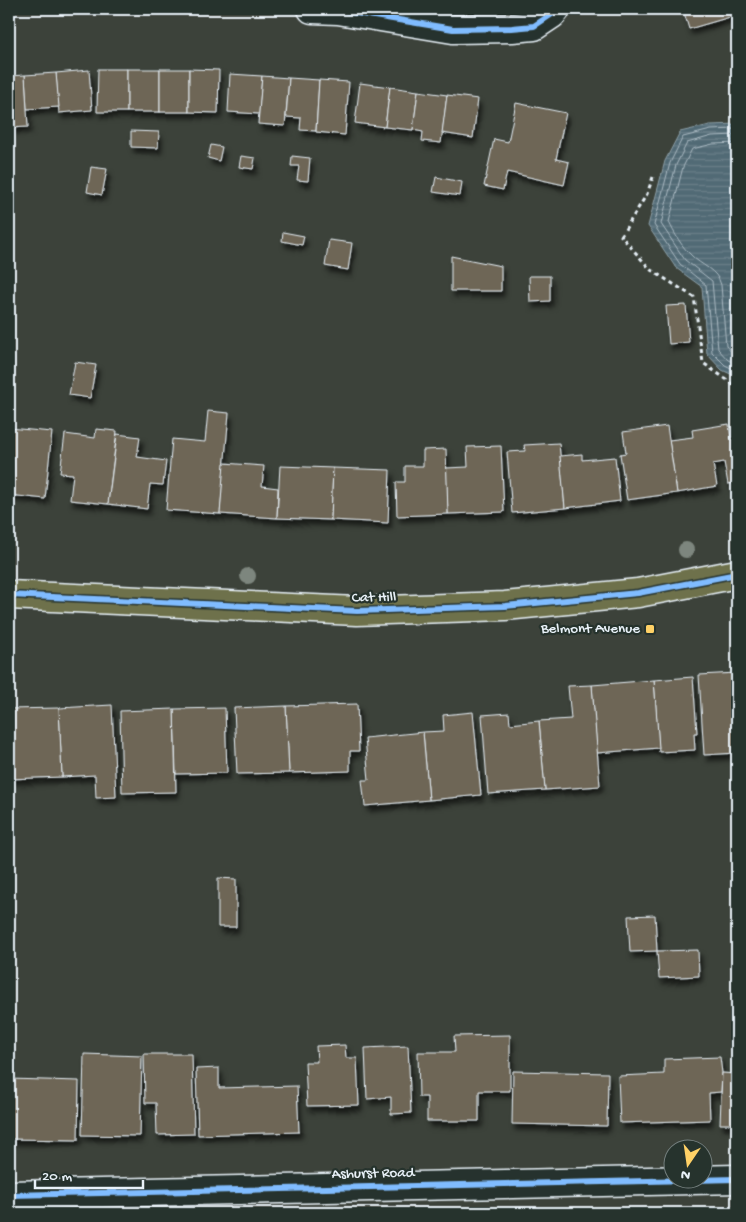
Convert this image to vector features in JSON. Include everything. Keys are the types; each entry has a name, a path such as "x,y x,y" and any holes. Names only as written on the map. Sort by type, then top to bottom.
{"main road":[{"name":"Cat Hill","path":"9,595 367,611 505,606 638,592 737,574"}],"street":[{"path":"312,9 338,10 453,29 534,26 552,14 556,9"},
{"name":"Ashurst Road","path":"9,1195 737,1179"}],"path":[{"path":"653,177 647,194 621,236 651,270 694,297 703,363 737,386"}],"water":[{"path":"737,124 737,377 722,370 707,354 702,287 676,268 648,226 665,161 680,132 710,125"}],"building":[{"path":"683,9 737,9 737,15 689,29"},
{"path":"98,69 127,69 127,112 97,112"},
{"path":"127,69 160,69 160,112 127,112"},
{"path":"160,69 189,69 189,112 160,112"},
{"path":"189,69 219,70 218,113 189,112"},
{"path":"89,70 92,110 59,113 56,73"},
{"path":"56,73 59,107 27,109 25,75"},
{"path":"230,74 262,76 259,114 228,112"},
{"path":"25,75 28,127 9,128 9,76"},
{"path":"262,76 289,78 285,126 258,124"},
{"path":"289,78 319,80 316,131 300,130 301,118 286,117"},
{"path":"319,80 349,82 345,135 316,132"},
{"path":"360,83 390,87 385,127 355,123"},
{"path":"390,87 418,91 413,130 385,127"},
{"path":"418,91 447,95 441,143 422,141 423,132 413,130"},
{"path":"447,95 478,99 473,138 442,133"},
{"path":"516,103 566,113 556,159 569,162 564,185 507,172 503,190 484,186 494,139 508,142"},
{"path":"131,131 159,132 158,148 131,147"},
{"path":"211,145 222,147 219,161 208,158"},
{"path":"241,156 255,158 253,169 239,167"},
{"path":"292,156 310,158 308,181 297,180 299,166 291,166"},
{"path":"91,167 107,169 102,195 87,192"},
{"path":"436,177 462,182 460,196 433,192"},
{"path":"283,232 304,236 302,245 282,241"},
{"path":"329,240 352,243 348,270 325,266"},
{"path":"451,256 501,266 501,291 451,291"},
{"path":"529,276 550,276 550,301 530,302"},
{"path":"686,305 689,342 669,344 666,306"},
{"path":"75,362 96,365 90,398 69,395"},
{"path":"208,411 229,413 220,514 166,510 172,439 205,442"},
{"path":"729,424 731,439 736,438 737,443 737,483 728,484 724,462 713,464 717,486 677,493 669,440 693,437 692,430"},
{"path":"667,426 677,493 627,500 620,454 626,453 623,432"},
{"path":"9,428 52,432 45,499 9,495"},
{"path":"96,429 117,431 108,504 70,500 73,474 60,473 65,434 95,438"},
{"path":"117,434 140,437 137,457 166,461 163,485 150,484 147,509 108,504"},
{"path":"559,443 565,508 512,513 507,452 525,451 524,445"},
{"path":"501,446 504,512 448,514 446,468 468,467 467,447"},
{"path":"446,449 448,514 397,516 396,482 405,482 405,466 423,466 423,450"},
{"path":"582,454 582,460 615,457 620,501 565,508 560,456"},
{"path":"224,463 264,466 262,486 278,488 277,518 220,514"},
{"path":"280,466 333,468 331,520 277,518"},
{"path":"333,468 390,470 388,523 331,520"},
{"path":"737,673 737,753 704,755 699,675"},
{"path":"693,677 697,733 694,733 695,750 659,752 654,680"},
{"path":"654,680 659,748 597,753 592,685"},
{"path":"592,685 600,786 545,790 539,721 571,719 568,686"},
{"path":"357,704 359,751 350,751 350,771 289,773 286,706"},
{"path":"112,705 116,797 96,798 95,775 62,777 59,708"},
{"path":"286,706 289,773 237,774 234,708"},
{"path":"59,708 62,777 9,779 9,709"},
{"path":"225,708 227,773 176,774 174,709"},
{"path":"174,709 176,792 122,793 120,711"},
{"path":"473,712 481,795 429,800 423,732 444,731 443,715"},
{"path":"509,713 510,724 539,721 545,790 488,794 482,715"},
{"path":"423,732 429,800 365,806 362,780 369,780 365,738"},
{"path":"218,878 236,879 236,927 218,927"},
{"path":"655,915 657,951 630,952 628,916"},
{"path":"698,950 699,976 659,978 657,951"},
{"path":"510,1035 510,1091 479,1091 479,1121 427,1121 427,1097 419,1097 418,1052 455,1052 454,1036"},
{"path":"345,1045 346,1058 357,1058 359,1105 307,1106 305,1062 317,1062 316,1046"},
{"path":"408,1046 411,1113 391,1114 391,1097 367,1099 365,1048"},
{"path":"84,1054 142,1056 140,1136 82,1135"},
{"path":"144,1054 192,1054 194,1134 157,1135 156,1103 145,1103"},
{"path":"720,1057 722,1073 721,1092 709,1093 710,1120 620,1123 618,1076 664,1074 664,1059"},
{"path":"219,1068 219,1088 297,1086 299,1132 198,1135 196,1069"},
{"path":"513,1071 608,1073 607,1126 512,1124"},
{"path":"722,1073 737,1074 737,1124 720,1124"},
{"path":"9,1079 79,1081 78,1140 9,1139"}],"cycle path":[{"path":"312,9 338,10 453,29 534,26 552,14 556,9"},
{"path":"9,595 357,611 505,606 638,593 737,574"},
{"path":"9,1195 737,1179"}],"place":[{"name":"Belmont Avenue","path":"650,629"}]}
